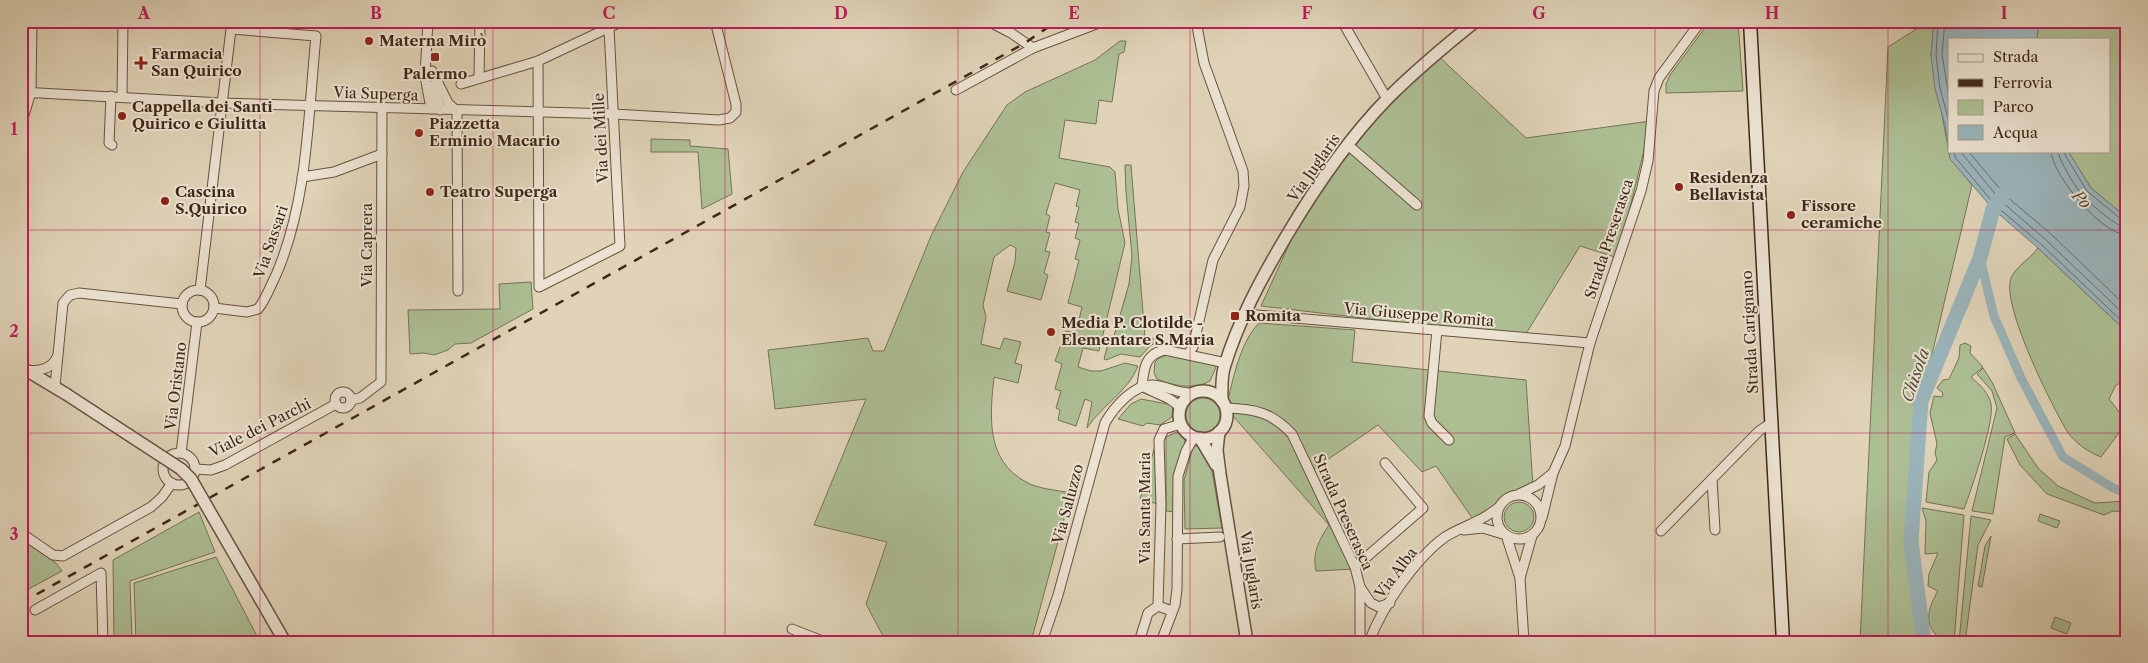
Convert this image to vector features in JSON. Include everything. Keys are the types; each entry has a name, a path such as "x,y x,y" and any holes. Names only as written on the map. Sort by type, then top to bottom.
{"main road":[{"name":"Strada Carignano","path":"1750,21 1783,642"}],"street":[{"path":"21,126 32,21"},
{"path":"122,97 123,21"},
{"path":"428,21 426,76 436,110"},
{"path":"479,78 480,21"},
{"path":"461,84 538,61 623,21"},
{"name":"Via Superga","path":"26,92 222,103 613,114 719,120 730,118 736,112 736,104 715,21"},
{"path":"988,21 1011,33 1033,48"},
{"path":"956,90 1033,48 1104,21"},
{"path":"1188,354 1192,347 1213,260 1240,207 1244,186 1243,171 1204,63 1196,21"},
{"path":"1342,21 1387,99"},
{"name":"Via Juglaris","path":"1224,405 1221,384 1225,366 1245,314 1263,275 1313,192 1348,145 1387,99 1436,54 1476,21"},
{"name":"Strada Preserasca","path":"1542,518 1553,473 1566,446 1590,343 1641,191 1648,160 1654,91 1659,78 1701,21"},
{"name":"Via dei Mille","path":"539,113 539,287 620,246 609,28"},
{"name":"Via Sassari","path":"214,308 254,312 262,304 292,235 300,201 316,36 231,29 222,103"},
{"path":"428,46 436,110"},
{"path":"538,61 539,113"},
{"path":"432,71 448,103 457,111 458,291"},
{"path":"414,109 422,102 428,88"},
{"path":"111,96 109,144 112,145"},
{"path":"200,290 222,103"},
{"name":"Via Caprera","path":"381,382 382,108"},
{"path":"1348,145 1417,205"},
{"path":"302,177 334,172 382,154"},
{"path":"200,290 211,296 214,308 208,318 197,322 187,318 182,304 188,294 200,290"},
{"path":"55,386 63,303 67,298 75,293 182,304"},
{"name":"Via Giuseppe Romita","path":"1245,314 1590,343"},
{"name":"Via Oristano","path":"181,453 197,322"},
{"path":"1437,330 1429,416 1432,423 1449,440"},
{"path":"1142,386 1147,360 1156,352 1165,350 1188,354 1225,366"},
{"path":"23,368 34,371 46,368 56,360 58,354"},
{"name":"Via Juglaris","path":"1204,391 1225,366"},
{"path":"23,368 55,386 181,469 191,479 285,642"},
{"name":"Viale dei Parchi","path":"196,469 210,470 224,466 336,404 339,407 345,408 350,404 351,400 360,398 381,382"},
{"path":"1142,386 1155,385 1182,394 1204,391 1218,396 1224,405 1226,419 1219,432 1208,438 1197,437 1184,429 1181,424 1180,408 1183,402 1192,394"},
{"path":"1142,386 1153,394 1171,398 1180,408"},
{"name":"Via Saluzzo","path":"1042,642 1058,595 1105,423 1122,400 1142,386"},
{"name":"Strada Preserasca","path":"1224,405 1262,413 1279,420 1292,434 1355,567 1360,587 1360,642"},
{"name":"Via Santa Maria","path":"1158,606 1160,535 1159,435 1164,429 1181,424"},
{"path":"1661,531 1759,431 1771,424"},
{"name":"Via Juglaris","path":"1219,432 1217,450 1220,474 1247,642"},
{"path":"1161,642 1177,590 1178,476 1186,451 1197,437"},
{"name":"Via Juglaris","path":"1197,437 1220,474"},
{"path":"21,533 53,555 63,556 151,507 162,497 172,483 166,478 164,466 170,456 181,453"},
{"name":"Viale dei Parchi","path":"172,483 180,485 188,483 196,469 192,460 181,453"},
{"path":"1355,567 1423,508 1385,463"},
{"name":"Strada Preserasca","path":"1518,494 1538,485 1553,473"},
{"path":"1712,479 1715,530"},
{"path":"1520,578 1532,536 1539,528 1542,518 1541,511 1533,498 1518,494 1510,496 1498,508 1498,523 1506,535 1520,578 1524,642"},
{"name":"Via Alba","path":"1369,642 1376,623 1407,577 1426,554 1456,530 1480,520 1498,508"},
{"path":"1456,530 1483,528 1514,539 1532,536"},
{"path":"1160,535 1220,537"},
{"path":"35,610 101,573 103,642"},
{"name":"Strada Preserasca","path":"1360,587 1370,603 1378,607 1390,603"},
{"path":"1139,642 1148,613 1158,606 1172,611"},
{"path":"1360,615 1363,621 1368,624 1376,623"},
{"path":"792,629 825,642"}],"green space":[{"path":"1710,21 1738,21 1743,91 1666,93 1666,84 1670,75"},
{"path":"1929,21 1934,21 1931,55 1948,152 1950,158 1972,185 1921,401 1911,542 1924,642 1860,642 1888,47"},
{"path":"2039,21 2127,21 2127,218 2091,188 2069,152 2110,152 2110,38 2037,38"},
{"path":"1120,41 1126,41 1124,52 1119,54 1112,102 1099,100 1096,124 1065,120 1059,158 1110,167 1115,172 1118,209 1125,243 1099,351 1083,348 1078,367 1091,371 1101,371 1125,363 1138,366 1134,375 1087,428 1092,402 1085,399 1076,426 1058,420 1060,410 1056,408 1061,391 1055,389 1062,364 1055,361 1066,331 1076,333 1082,307 1068,303 1079,260 1075,259 1080,240 1075,238 1079,223 1075,222 1079,207 1076,206 1080,190 1055,183 1046,214 1050,216 1046,232 1050,233 1045,251 1050,252 1044,273 1048,275 1041,300 1007,291 1015,262 1016,248 1010,245 994,257 983,305 986,317 981,344 1000,349 1004,338 1021,342 1015,363 1022,365 1018,383 994,377 992,406 993,436 1003,462 1013,473 1026,482 1042,488 1071,493 1031,642 967,642 956,638 954,642 899,642 883,636 866,604 887,542 814,525 866,399 775,409 768,350 868,338 873,351 884,351 931,236 963,172 1007,105 1025,92 1095,60"},
{"path":"1436,54 1526,138 1651,121 1618,258 1580,246 1524,337 1261,306 1313,192 1383,93"},
{"path":"651,139 690,140 690,146 728,149 732,194 702,209 698,152 651,152"},
{"path":"1125,165 1131,165 1145,337 1159,340 1140,357 1121,354 1106,360 1104,359 1110,336 1114,336 1129,284 1132,256"},
{"path":"2038,248 2127,332 2127,380 2116,385 2109,399 2127,422 2101,457 2083,447 2068,433 2029,354 2013,307 2010,289 2012,276"},
{"path":"531,282 533,309 471,343 455,344 448,350 434,355 424,353 410,354 408,310 500,309 499,284"},
{"path":"1259,323 1355,330 1352,362 1526,380 1533,487 1475,522 1436,466 1422,472 1378,425 1314,469 1355,569 1316,571 1315,558 1317,547 1329,525 1226,408 1234,374 1246,341"},
{"path":"1965,343 1971,346 1970,353 1983,367 1971,377 1988,396 1991,404 1991,413 1982,456 1964,509 1926,502 1929,472 1937,460 1935,453 1937,444 1930,413 1934,396 1942,397 1943,393 1937,388 1943,380 1949,379 1959,358 1960,345"},
{"path":"1167,355 1177,355 1214,363 1216,367 1210,381 1204,384 1184,386 1170,384 1157,379 1154,373 1155,362"},
{"path":"1983,368 1992,382 2015,433 2005,437 1993,514 1972,511 1997,408 1992,391 1977,374"},
{"path":"1203,398 1210,399 1215,403 1219,408 1219,422 1215,427 1210,431 1203,432 1196,431 1191,427 1187,422 1186,415 1187,408 1191,403 1196,399"},
{"path":"1141,399 1173,405 1172,417 1160,425 1147,423 1143,426 1118,419 1131,404"},
{"path":"1177,432 1185,440 1176,512 1166,511 1166,437"},
{"path":"2015,434 2038,468 2058,486 2095,503 2127,501 2127,512 2113,511 2104,515 2047,494 2020,465 2007,439"},
{"path":"1201,445 1209,454 1222,528 1185,529 1184,480 1193,447"},
{"path":"1155,446 1158,448 1158,504 1140,499"},
{"path":"1519,502 1530,506 1534,517 1530,528 1519,532 1508,528 1504,517 1508,506"},
{"path":"1922,508 1964,515 1954,642 1938,642 1939,638 1929,621 1930,609 1938,591 1928,586 1929,574 1938,553 1925,554 1926,521"},
{"path":"199,512 215,552 130,581 132,642 114,642 113,560"},
{"path":"2040,514 2060,521 2057,528 2038,521"},
{"path":"1971,516 1991,520 1978,545 1965,642 1959,642"},
{"path":"1991,536 1982,587 1978,586 1985,546"},
{"path":"21,539 56,563 62,571 21,593"},
{"path":"216,557 260,642 136,642 134,583"},
{"path":"2055,617 2071,623 2067,634 2051,628"}],"water":[{"path":"1934,21 2039,21 2037,38 1948,38 1948,145 1945,125 1935,89 1931,55"},
{"name":"Po","path":"1949,152 2069,152 2091,188 2127,218 2127,332 2038,248 1993,209 1950,159"}],"waterway":[{"name":"Chisola","path":"1924,642 1911,542 1921,401 1980,258 1993,209 2004,194"},
{"path":"1980,258 1994,316 2021,378 2063,457 2113,488 2127,493"}],"railway":[{"path":"21,603 1025,43 1057,21"}],"place":[{"name":"Materna Mirò","path":"369,41"},
{"name":"Palermo","path":"435,57"},
{"name":"Farmacia San Quirico","path":"141,63"},
{"name":"Cappella dei Santi Quirico e Giulitta","path":"122,116"},
{"name":"Piazzetta Erminio Macario","path":"419,133"},
{"name":"Residenza Bellavista","path":"1679,187"},
{"name":"Teatro Superga","path":"430,192"},
{"name":"Cascina S.Quirico","path":"165,201"},
{"name":"Fissore ceramiche","path":"1791,215"},
{"name":"Romita","path":"1235,316"},
{"name":"Media P. Clotilde - Elementare S.Maria","path":"1051,332"}]}
